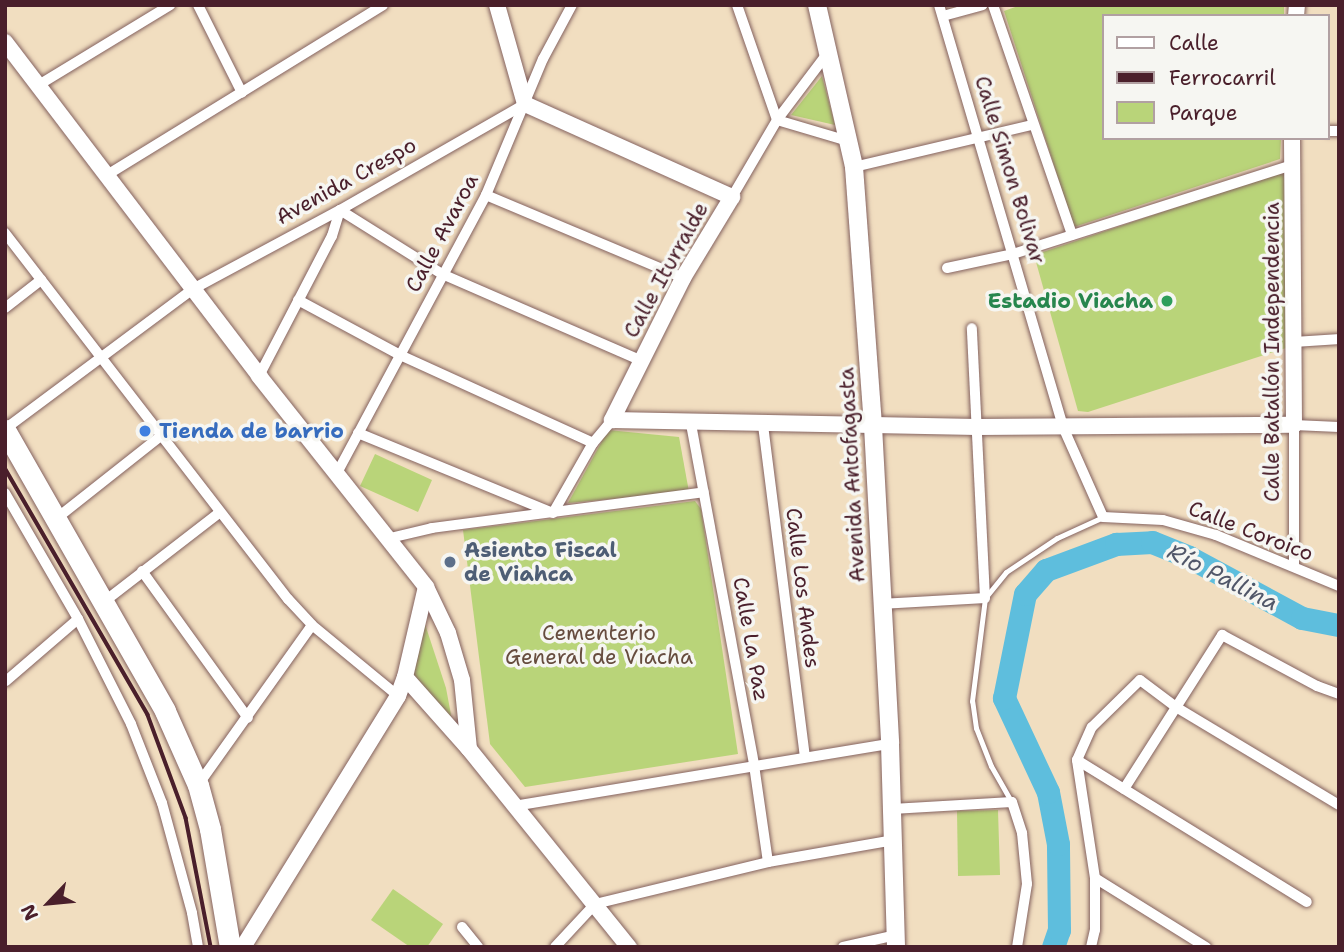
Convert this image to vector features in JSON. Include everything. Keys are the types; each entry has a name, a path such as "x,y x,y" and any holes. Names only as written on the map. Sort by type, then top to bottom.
{"highway":[{"path":"5,429 165,711 198,785 210,829 230,947"}],"main road":[{"name":"Avenida Antofagasta","path":"817,5 855,167 873,426 890,744 896,941"}],"street":[{"path":"37,86 170,5"},
{"path":"198,5 242,93"},
{"path":"107,175 383,5"},
{"path":"497,5 525,104 732,197"},
{"name":"Calle Avaroa","path":"337,473 486,195 572,5"},
{"path":"737,5 777,120 848,141"},
{"path":"941,11 983,5"},
{"path":"993,5 1072,235"},
{"name":"Calle Simon Bolivar","path":"941,11 1063,427 1103,517"},
{"path":"5,41 259,376 390,538 426,587 448,633 462,680 469,749"},
{"name":"Calle Iturralde","path":"553,513 593,443 612,420 683,278 777,120 827,54"},
{"name":"Avenida Crespo","path":"5,429 193,289 340,210 525,104"},
{"path":"855,167 1032,125"},
{"name":"Calle Batallón Independencia","path":"1293,140 1296,342 1294,566"},
{"path":"947,268 1013,254 1292,164"},
{"path":"486,195 683,278"},
{"path":"259,376 332,236 340,210 442,274 640,360"},
{"path":"5,233 219,513 312,625 398,696"},
{"path":"5,308 41,281"},
{"path":"298,300 400,355 593,443"},
{"path":"881,604 985,598 972,328"},
{"path":"1296,342 1339,339"},
{"path":"612,420 763,425 1339,427"},
{"name":"Calle La Paz","path":"691,424 754,765 768,862"},
{"name":"Calle Los Andes","path":"763,425 805,756"},
{"path":"358,433 553,513"},
{"path":"57,518 162,435"},
{"path":"390,538 432,528 704,492"},
{"path":"5,493 78,619 131,724 162,803 192,913 198,947"},
{"path":"105,601 219,513"},
{"name":"Calle Coroico","path":"1103,517 1163,520 1216,535 1339,586"},
{"path":"142,571 248,718"},
{"path":"243,947 398,696 426,587"},
{"path":"6,681 78,619"},
{"path":"198,785 312,625"},
{"path":"1124,789 1222,635 1317,686 1339,694"},
{"path":"405,677 469,749 629,947"},
{"path":"1091,947 1095,930 1095,878 1077,760 1092,727 1140,680 1176,707 1339,805"},
{"path":"514,806 890,744"},
{"path":"1077,760 1307,902"},
{"path":"892,809 1012,802 1022,833 1027,884 1017,947"},
{"path":"555,947 595,904 768,862 894,840"},
{"path":"1095,878 1206,947"},
{"path":"462,928 478,947"},
{"path":"843,947 896,941"}],"lane":[{"name":"Calle Coroico","path":"985,598 1006,572 1016,565 1056,538 1103,517"},
{"path":"985,598 972,701 976,728 991,765 1012,802"}],"green space":[{"path":"1021,5 1284,5 1284,14 1102,14 1102,140 1281,140 1280,159 1074,227 1004,11"},
{"path":"822,76 835,125 791,115"},
{"name":"Estadio Viacha","path":"1279,173 1287,174 1289,347 1088,412 1078,411 1034,255"},
{"path":"608,430 679,437 689,492 568,503"},
{"path":"375,454 432,480 418,512 360,486"},
{"name":"Cementerio General de Viacha","path":"695,501 701,509 738,754 525,787 490,744 463,530"},
{"path":"423,618 446,688 452,720 410,670"},
{"path":"998,810 1000,875 958,876 957,811"},
{"path":"393,889 443,924 427,947 410,947 371,920"}],"waterway":[{"name":"Río Pallina","path":"1053,947 1059,930 1058,844 1048,792 1004,698 1025,594 1046,570 1116,544 1152,542 1189,557 1302,618 1339,625"}],"railway":[{"path":"5,468 148,715 186,818 211,947"}],"place":[{"name":"Estadio Viacha","path":"1167,301"},
{"name":"Tienda de barrio","path":"145,431"},
{"name":"Asiento Fiscal de Viahca","path":"450,562"}]}
